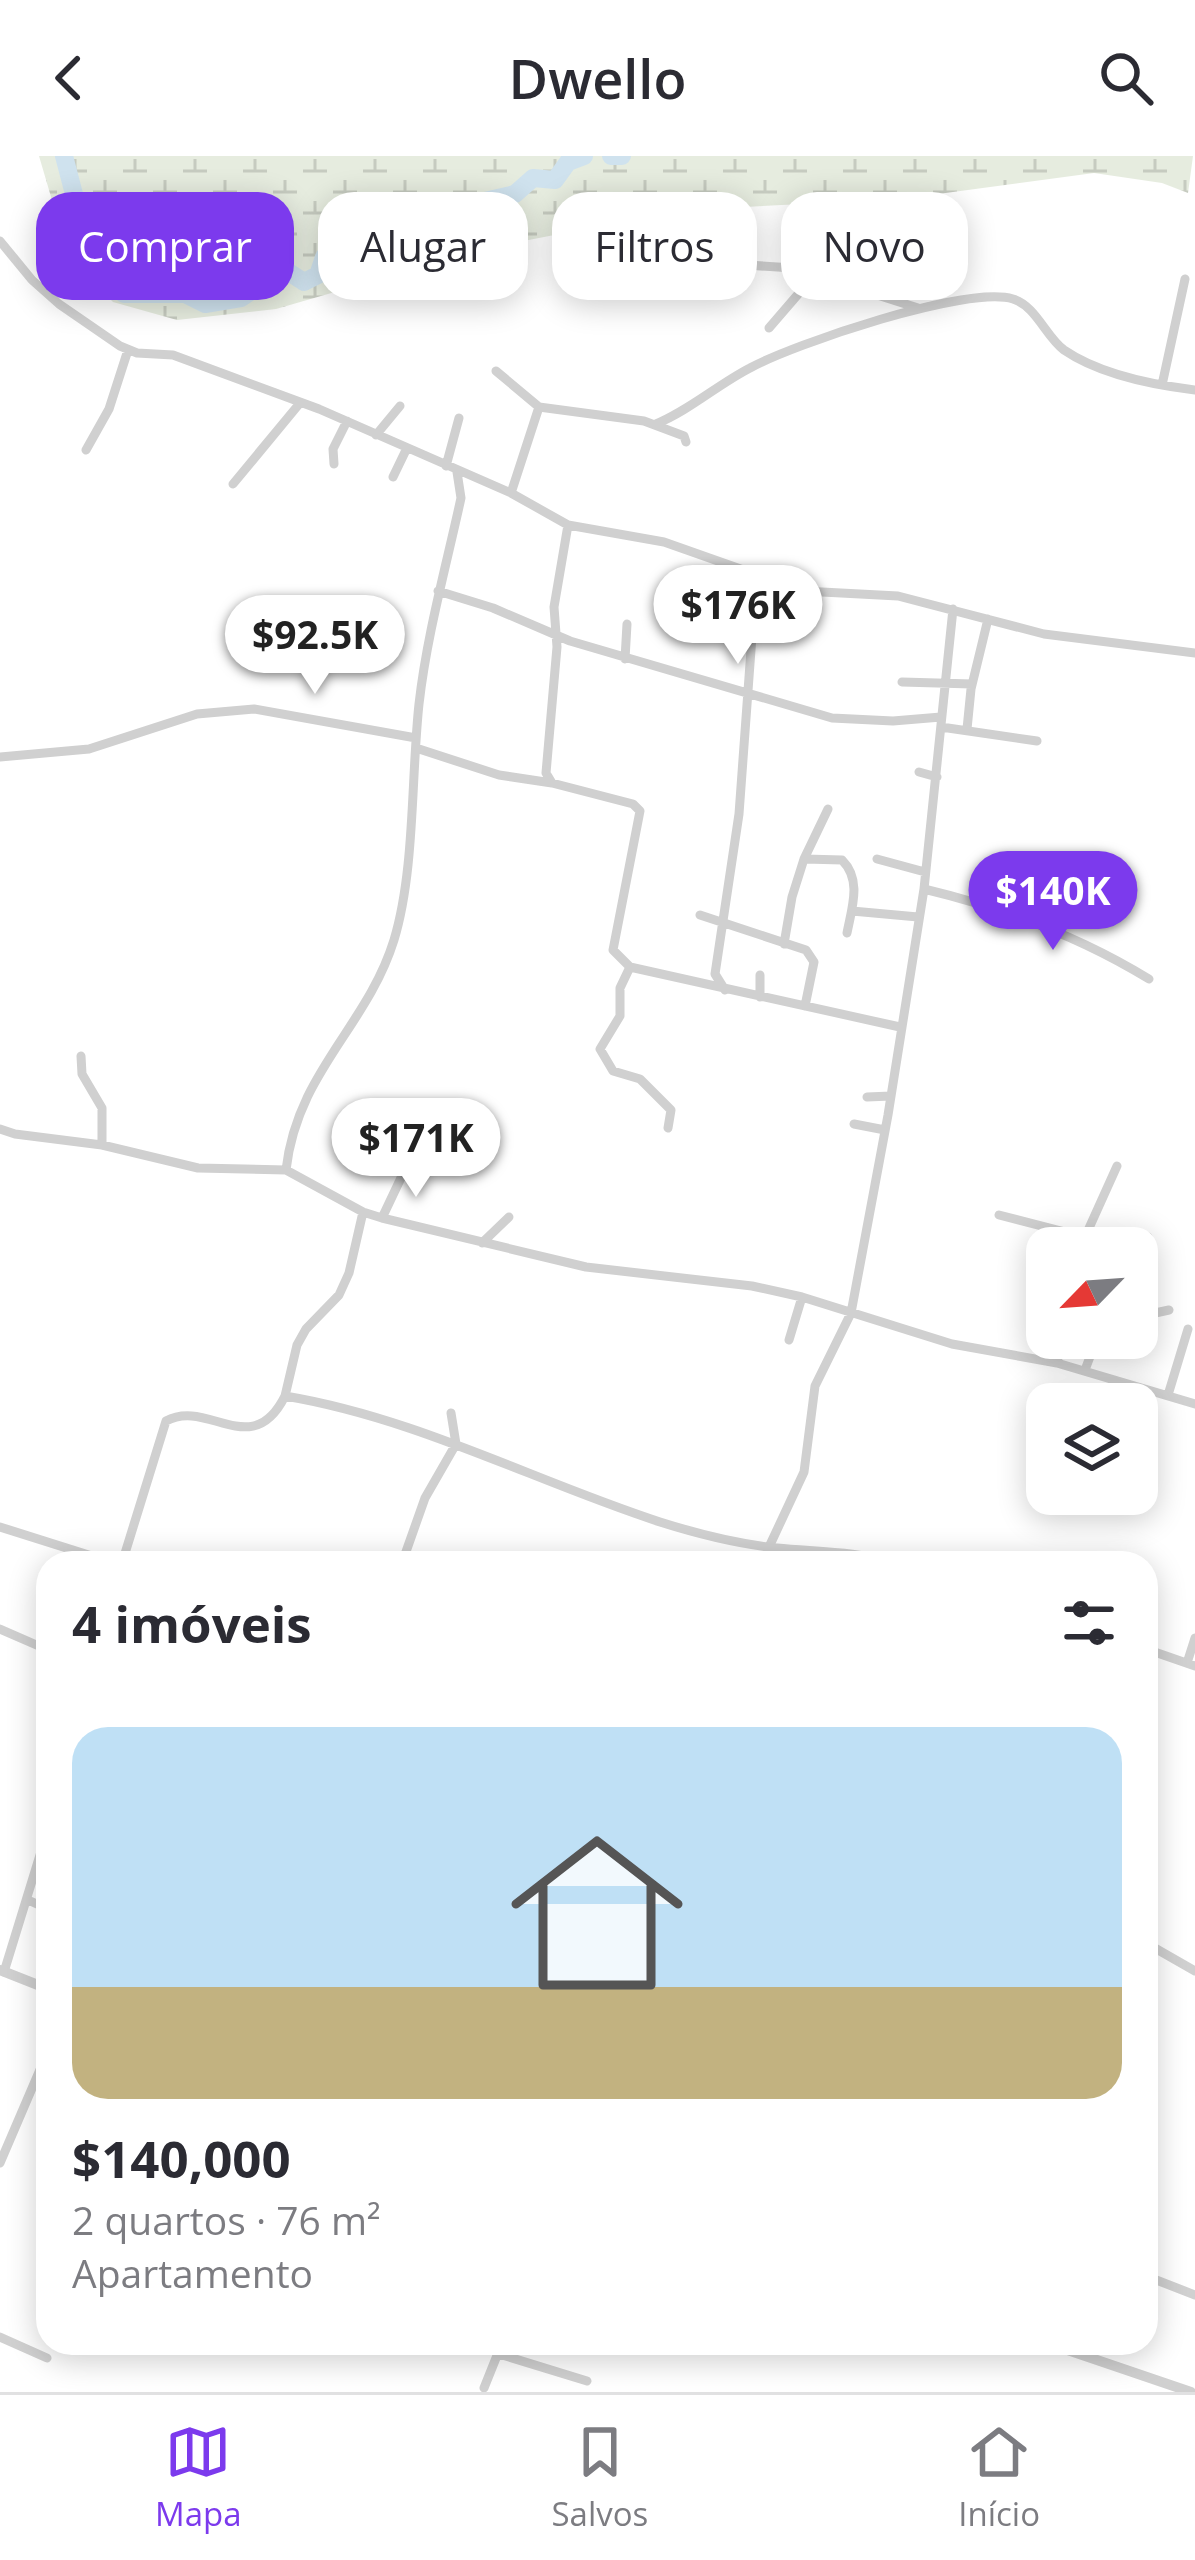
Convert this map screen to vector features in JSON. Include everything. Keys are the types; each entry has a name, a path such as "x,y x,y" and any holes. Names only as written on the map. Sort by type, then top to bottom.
{"street":[{"path":"0,242 59,304 128,350 173,355 346,421 511,493 568,525 664,542 803,591 898,596 1078,640 1195,653"},
{"path":"1162,385 1185,279"},
{"path":"656,424 753,366 851,326 992,298 1018,300 1071,354 1162,385 1195,390"},
{"path":"769,328 793,300"},
{"path":"894,300 923,309"},
{"path":"86,450 109,409 128,350"},
{"path":"496,371 539,407 656,424 684,436 686,442"},
{"path":"233,484 300,403"},
{"path":"376,435 400,406"},
{"path":"511,493 539,407"},
{"path":"286,1170 296,1122 321,1066 371,995 395,939 438,591 461,498 452,469 459,418"},
{"path":"334,464 333,449 346,421"},
{"path":"394,477 406,450"},
{"path":"461,498 480,482"},
{"path":"552,783 546,766 555,598 568,525"},
{"path":"725,990 715,974 739,814 746,710 753,697 755,595 762,578"},
{"path":"438,591 555,635 753,697 847,720 941,722 1037,741"},
{"path":"770,1547 804,1472 815,1386 851,1313 924,889 953,608"},
{"path":"967,729 988,619"},
{"path":"625,658 627,624"},
{"path":"902,682 972,684"},
{"path":"0,757 89,749 197,714 254,710 416,743 499,776 552,783 633,804 640,811 613,950 630,968 900,1027"},
{"path":"919,772 937,777"},
{"path":"784,944 804,859 828,809"},
{"path":"804,859 830,858 848,865 854,876 847,933"},
{"path":"877,859 925,872"},
{"path":"924,889 1077,938 1149,979"},
{"path":"852,911 918,917"},
{"path":"700,915 806,950 814,962 805,1006"},
{"path":"630,968 620,988 620,1016 600,1049 613,1071 648,1084 671,1110 668,1128"},
{"path":"701,984 715,974"},
{"path":"760,975 760,997"},
{"path":"81,1056 82,1074 101,1108 101,1145"},
{"path":"867,1097 891,1096"},
{"path":"854,1124 885,1130"},
{"path":"0,1129 101,1145 198,1168 286,1170 382,1218 586,1267 752,1286 802,1297 952,1344 1057,1363 1195,1404"},
{"path":"382,1218 409,1161"},
{"path":"1090,1227 1117,1166"},
{"path":"122,1551 166,1421 179,1415 250,1428 273,1418 285,1396 306,1329 339,1295 349,1273 363,1212"},
{"path":"999,1215 1046,1227"},
{"path":"482,1243 509,1217"},
{"path":"789,1340 802,1297"},
{"path":"1158,1312 1169,1310"},
{"path":"1168,1395 1188,1329"},
{"path":"1057,1363 1058,1359"},
{"path":"1085,1370 1089,1359"},
{"path":"285,1396 386,1418 715,1538 844,1551"},
{"path":"406,1551 425,1498 455,1444 451,1413"},
{"path":"0,1527 79,1551"},
{"path":"0,1629 36,1645"},
{"path":"1158,1653 1191,1665 1195,1638"},
{"path":"36,1872 2,1971 36,1984"},
{"path":"28,1900 36,1904"},
{"path":"1158,1950 1195,1971"},
{"path":"0,2164 36,2079"},
{"path":"0,2122 14,2130"},
{"path":"1158,2281 1195,2295"},
{"path":"0,2337 36,2353"},
{"path":"40,2355 47,2358"},
{"path":"484,2388 498,2355"},
{"path":"516,2355 587,2381"},
{"path":"1082,2355 1191,2392"}],"green space":[{"path":"39,156 1193,156 1188,193 1162,183 1094,173 953,192 781,192 781,205 757,206 757,192 552,192 552,235 528,240 528,192 318,192 318,297 276,309 177,320 111,300 294,300 294,192 50,192"}],"waterway":[{"path":"64,156 85,236 109,283 124,294 185,294 205,304 241,298 284,269 304,282 318,275 324,257 387,229 421,225 441,211 515,194 533,178 555,180 568,162 584,156"},
{"path":"611,156 622,156"}]}
